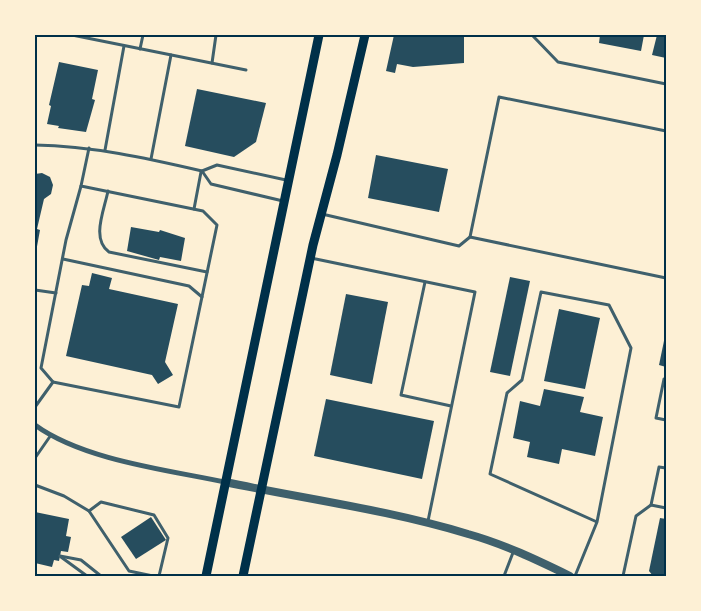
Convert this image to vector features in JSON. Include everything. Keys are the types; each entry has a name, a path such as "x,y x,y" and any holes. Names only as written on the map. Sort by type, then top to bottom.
{"main road":[{"path":"206,576 319,35"},
{"path":"243,576 310,258 365,35"}],"street":[{"path":"35,425 51,435 89,452 261,490 428,523 514,550 570,576"}],"lane":[{"path":"72,35 246,70"},
{"path":"140,49 143,35"},
{"path":"212,63 216,35"},
{"path":"532,35 558,62 666,84"},
{"path":"105,150 124,46"},
{"path":"151,159 171,55"},
{"path":"322,214 459,246 470,237 499,96 666,131"},
{"path":"35,145 89,148 151,159 202,172 211,184 284,201"},
{"path":"81,186 203,211 217,225 179,408 53,382 41,368 62,259 89,148"},
{"path":"202,172 217,165 288,181"},
{"path":"194,210 202,172"},
{"path":"108,192 99,238 101,247 109,252 208,272"},
{"path":"470,237 666,278"},
{"path":"310,258 474,292 428,523"},
{"path":"62,259 189,286 202,297"},
{"path":"425,282 401,394 451,406"},
{"path":"35,290 56,293"},
{"path":"575,576 597,522 632,348 609,305 541,292 522,380 508,393 490,474 597,522"},
{"path":"666,380 664,379 656,418 666,420"},
{"path":"35,408 53,382"},
{"path":"35,458 51,435"},
{"path":"623,576 636,516 651,505 659,467 666,468"},
{"path":"35,485 64,496 89,511 130,571 153,576"},
{"path":"89,511 101,502 154,515 168,538 159,576"},
{"path":"651,505 666,508"},
{"path":"504,576 514,550"},
{"path":"87,576 60,556 81,560 101,576"}],"building":[{"path":"394,35 464,35 464,63 413,67 397,64 395,73 386,71"},
{"path":"600,35 644,35 641,51 599,43"},
{"path":"657,35 666,35 666,58 652,55"},
{"path":"59,62 98,70 92,99 95,100 86,132 58,128 59,126 47,124 51,106 49,105"},
{"path":"197,89 266,103 256,142 234,157 185,146"},
{"path":"376,155 448,169 439,212 368,198"},
{"path":"42,173 50,177 53,185 51,194 44,199 37,229 40,230 36,252 35,174"},
{"path":"131,227 159,232 160,230 185,238 181,261 160,257 159,260 127,251"},
{"path":"92,273 112,278 109,289 178,304 165,362 173,375 158,384 152,375 66,356 82,285 89,286"},
{"path":"510,277 530,281 510,376 490,372"},
{"path":"346,294 388,302 372,384 330,375"},
{"path":"559,309 600,318 585,389 544,381"},
{"path":"666,336 666,367 659,365"},
{"path":"544,389 584,397 580,412 603,417 595,456 562,449 559,464 527,457 530,442 513,438 520,401 540,406"},
{"path":"326,399 434,421 422,479 314,456"},
{"path":"35,512 69,519 66,536 71,537 68,552 61,551 59,561 54,560 52,567 35,563"},
{"path":"151,517 166,540 136,559 121,537"},
{"path":"660,518 666,519 666,576 653,576 649,571"}]}
